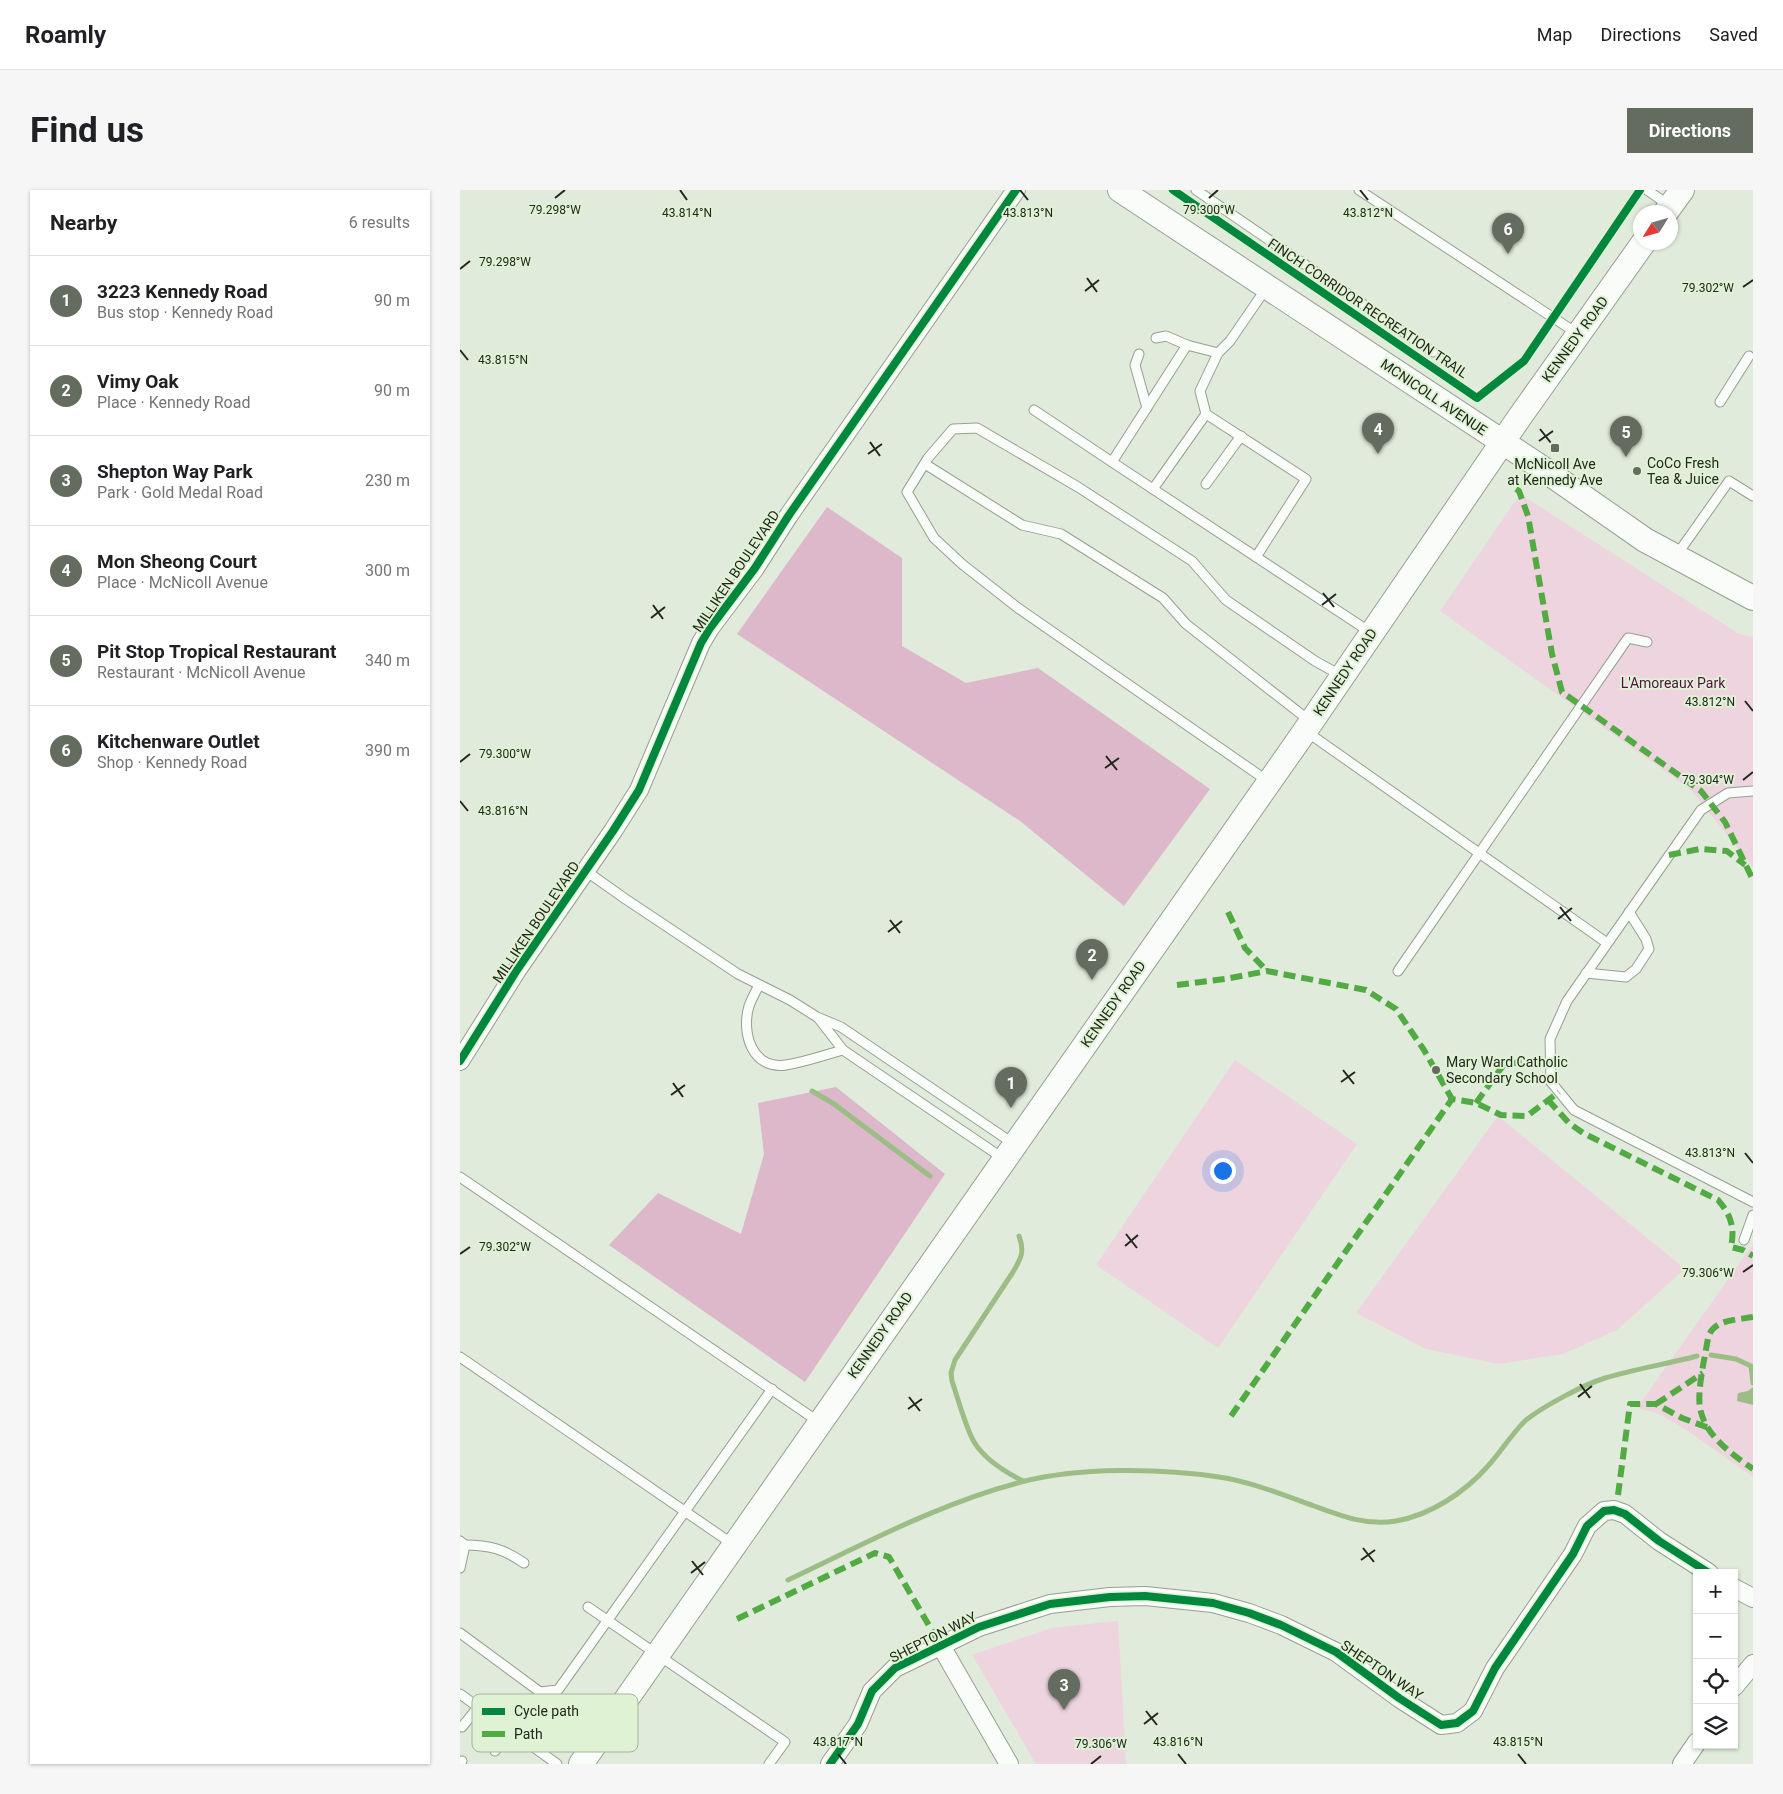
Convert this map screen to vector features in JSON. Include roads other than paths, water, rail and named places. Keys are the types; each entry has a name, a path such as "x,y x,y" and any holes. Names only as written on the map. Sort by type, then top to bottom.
{"main road":[{"name":"MCNICOLL AVENUE","path":"1120,190 1502,442 1645,540 1753,598"},
{"name":"KENNEDY ROAD","path":"629,1694 1269,782 1502,442 1638,250"},
{"name":"KENNEDY ROAD","path":"581,1764 589,1752"}],"street":[{"name":"MILLIKEN BOULEVARD","path":"460,1061 517,970 639,790 710,628 755,568 789,515 1016,190"},
{"name":"SHEPTON WAY","path":"830,1764 858,1724 872,1691 895,1668 979,1627 1050,1604 1110,1597 1145,1596 1213,1603 1249,1613 1281,1625 1336,1652 1399,1698 1441,1725 1457,1724 1473,1711 1495,1668 1573,1554 1587,1526 1604,1511 1614,1510 1625,1514 1658,1541 1703,1569"},
{"path":"1738,1590 1753,1598"},
{"path":"940,1646 1009,1764"},
{"path":"1738,1682 1753,1664"},
{"path":"1682,1764 1693,1748"}],"lane":[{"path":"1196,190 1432,352"},
{"path":"1359,190 1578,334"},
{"path":"1647,190 1673,203"},
{"path":"1256,557 1306,479 1206,414 1200,391 1218,353 1230,341 1268,287"},
{"path":"1156,338 1166,336 1187,345 1218,353"},
{"path":"1112,462 1187,345"},
{"path":"1139,354 1135,365 1147,408"},
{"path":"1720,402 1752,355"},
{"path":"1034,410 1372,633"},
{"path":"1153,489 1206,414"},
{"path":"1269,782 1018,608 941,545 934,538 907,492 925,464 952,429 977,428 1078,487 1192,561 1226,600 1314,661 1342,677"},
{"path":"1206,484 1241,436"},
{"path":"925,464 1022,525 1061,534 1163,598 1186,624 1308,726 1479,853 1607,943"},
{"path":"1676,556 1729,481 1753,496"},
{"path":"1398,971 1628,638 1647,642"},
{"path":"1753,791 1728,792 1701,810 1566,1001 1550,1039 1551,1082 1574,1110 1753,1202"},
{"path":"586,870 624,898 738,974 790,1000 817,1017 842,1027 1009,1152"},
{"path":"1586,973 1626,977 1636,969 1649,949 1646,939 1630,912"},
{"path":"759,984 749,1006 746,1023 747,1038 752,1051 760,1060 772,1065 786,1065 843,1050"},
{"path":"817,1017 843,1050 1009,1152"},
{"path":"460,1177 772,1388 819,1422"},
{"path":"1744,1240 1753,1215"},
{"path":"460,1357 734,1545"},
{"path":"460,1632 540,1692 558,1690 772,1388"},
{"path":"460,1568 463,1543 485,1545 510,1553 524,1563"},
{"path":"588,1607 785,1742 769,1764"},
{"path":"462,1727 472,1714"},
{"path":"540,1752 557,1764"}],"waterway":[{"path":"812,1091 834,1104 930,1176"},
{"path":"1019,1236 1022,1251 1018,1263 955,1360 951,1373 963,1415 975,1444 993,1463 1023,1481"},
{"path":"1711,1355 1736,1359 1751,1366 1753,1383"},
{"path":"788,1580 903,1525 961,1501 1021,1482 1043,1477 1093,1471 1172,1472 1219,1477 1255,1485 1354,1519 1385,1522 1409,1518 1434,1508 1469,1485 1488,1466 1526,1420 1553,1402 1605,1378 1697,1356"}],"place":[{"name":"Kitchenware Outlet","path":"1508,254"},
{"name":"McNicoll Ave at Kennedy Ave","path":"1555,448"},
{"name":"Mon Sheong Court","path":"1378,454"},
{"name":"Pit Stop Tropical Restaurant","path":"1626,457"},
{"name":"CoCo Fresh Tea & Juice","path":"1637,471"},
{"name":"Vimy Oak","path":"1092,980"},
{"name":"Mary Ward Catholic Secondary School","path":"1436,1070"},
{"name":"3223 Kennedy Road","path":"1011,1108"},
{"name":"Shepton Way Park","path":"1064,1710"}],"park label":[{"name":"L'Amoreaux Park","path":"1673,683"}]}
